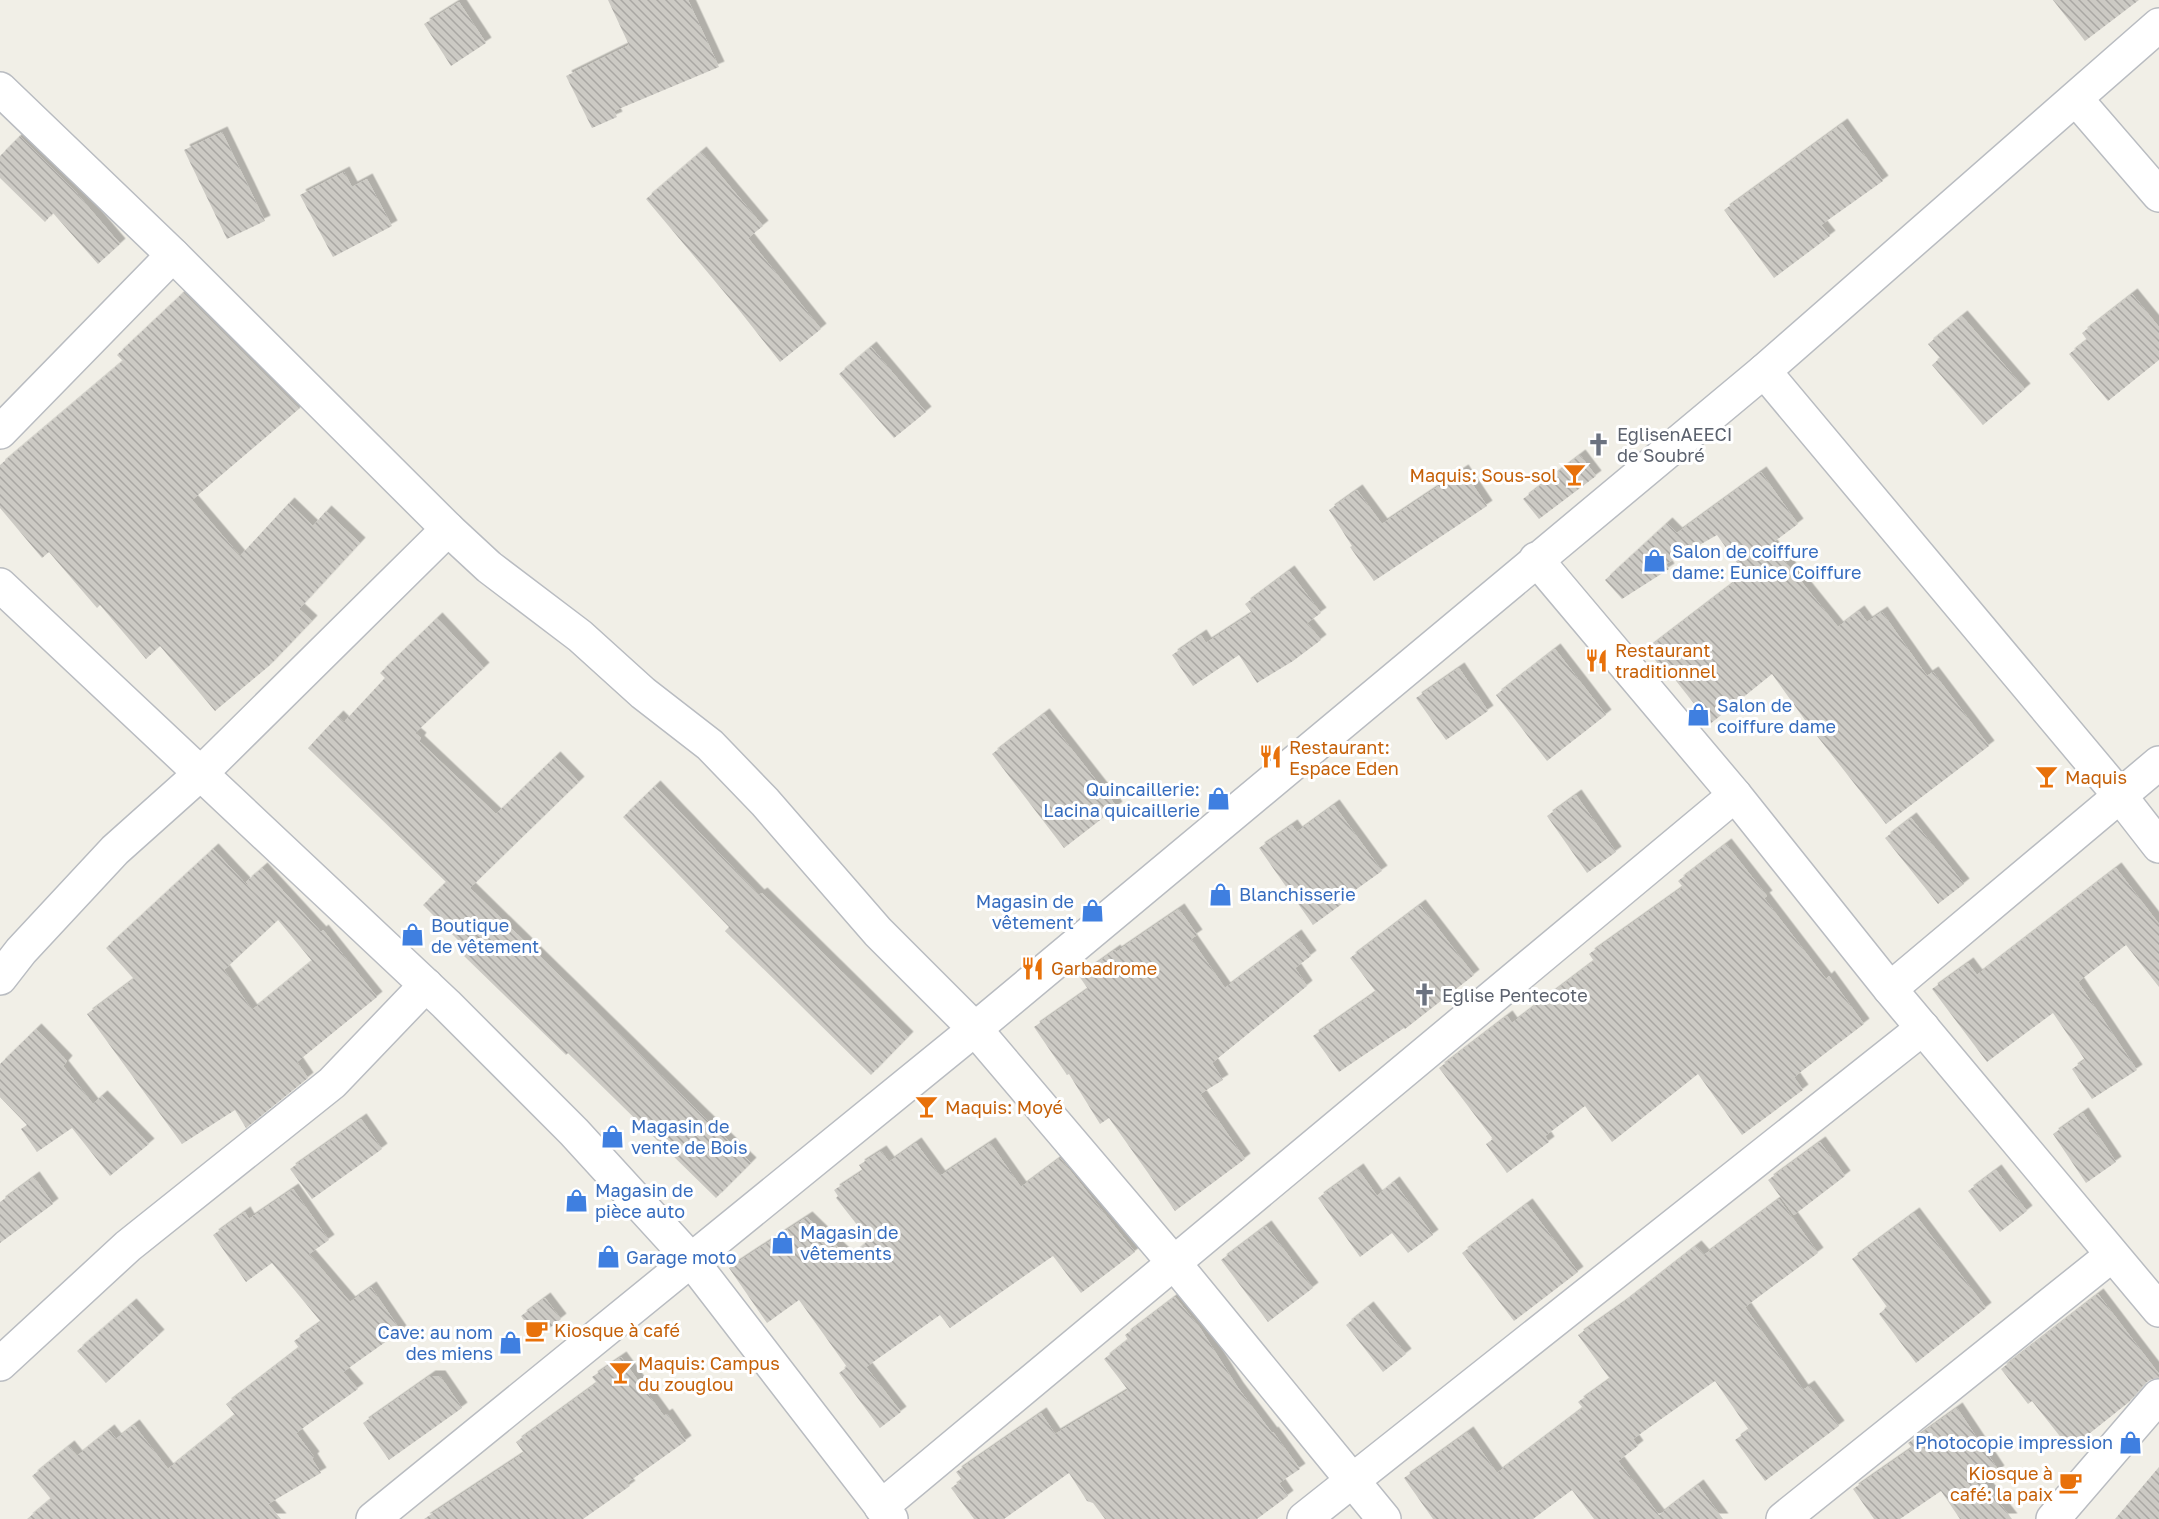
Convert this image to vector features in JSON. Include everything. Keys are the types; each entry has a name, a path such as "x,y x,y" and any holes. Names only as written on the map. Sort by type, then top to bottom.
{"street":[{"path":"373,1519 975,1029 1764,371 2159,26"},
{"path":"0,89 173,255 489,567 580,636 643,693 710,745 765,802 878,932 975,1029 1174,1263 1384,1519"},
{"path":"2076,99 2159,195"},
{"path":"0,432 173,255"},
{"path":"1764,371 2120,796 2159,846"},
{"path":"0,978 21,951 115,850 200,774 448,529"},
{"path":"1536,560 1735,795 1890,989 2159,1310"},
{"path":"0,585 426,985 574,1132 691,1260 886,1513 1174,1263 1735,795"},
{"path":"1890,989 2159,763"},
{"path":"0,1364 128,1246 332,1083 426,985"},
{"path":"1304,1519 1923,1028"},
{"path":"1783,1519 2112,1255"},
{"path":"2053,1519 2159,1396"}],"building":[{"path":"608,0 688,0 719,67 614,111 617,117 592,128 566,76 629,45"},
{"path":"2053,0 2139,0 2085,41"},
{"path":"459,2 486,43 451,66 424,24"},
{"path":"1842,124 1883,181 1821,225 1830,236 1774,278 1724,210"},
{"path":"222,132 265,221 227,239 184,150"},
{"path":"20,136 73,189 120,244 98,264 53,213 45,222 0,178 0,156"},
{"path":"701,152 763,226 748,238 821,329 780,362 646,199"},
{"path":"344,172 352,187 367,179 392,226 333,257 300,195"},
{"path":"184,292 300,408 192,500 240,556 289,503 313,526 326,511 360,543 299,609 312,621 269,666 215,711 160,646 146,659 100,605 97,608 49,552 42,558 0,508 0,465 123,361 117,355"},
{"path":"2132,294 2159,327 2159,360 2108,401 2069,354 2087,340 2082,333"},
{"path":"1962,316 2025,389 1983,425 1932,365 1940,358 1928,344"},
{"path":"871,347 926,412 894,438 839,374"},
{"path":"1580,455 1596,476 1539,519 1523,499"},
{"path":"1463,470 1487,506 1374,581 1350,547 1352,546 1329,510 1357,490 1382,524"},
{"path":"1761,472 1798,524 1771,544 1838,627 1859,611 1867,622 1882,612 1927,676 1933,672 1989,746 1886,824 1810,727 1772,674 1710,724 1673,677 1670,680 1647,649 1745,574 1717,535 1666,564 1669,569 1622,599 1605,580 1667,523 1677,533"},
{"path":"1289,571 1321,613 1307,623 1321,640 1293,661 1257,683 1239,655 1193,686 1172,655 1201,635 1206,643 1252,613 1245,604"},
{"path":"437,618 484,668 415,733 421,738 419,741 496,814 555,757 579,782 470,888 751,1163 716,1198 568,1053 566,1055 463,955 468,950 423,905 446,882 308,748 338,716 344,722 385,678 380,673"},
{"path":"1555,649 1606,715 1547,761 1496,695"},
{"path":"1459,668 1488,711 1446,740 1416,698"},
{"path":"1044,714 1117,807 1064,848 992,754"},
{"path":"655,786 759,895 762,893 908,1037 871,1075 725,931 729,927 623,817"},
{"path":"1576,795 1616,852 1587,873 1547,816"},
{"path":"1334,805 1382,871 1344,898 1346,901 1313,925 1259,848 1292,825 1297,832"},
{"path":"1911,818 1964,884 1938,904 1885,838"},
{"path":"1726,844 1767,896 1764,898 1826,979 1829,976 1864,1024 1794,1077 1803,1090 1742,1135 1698,1074 1612,1142 1585,1106 1545,1136 1549,1142 1507,1173 1486,1144 1493,1139 1439,1068 1507,1016 1512,1023 1594,961 1589,954 1683,887 1678,881"},
{"path":"213,849 259,898 246,882 262,868 321,932 323,930 377,997 297,1062 308,1078 246,1128 235,1110 182,1144 87,1014 134,979 106,948","holes":["278,920 312,961 252,1010 224,970"]},
{"path":"2116,868 2159,924 2159,987 2126,945 2078,982 2137,1070 2092,1099 2072,1069 2085,1060 2053,1013 1987,1062 1932,989 1968,963 1977,975"},
{"path":"1420,905 1474,975 1405,1029 1339,1072 1313,1036 1376,992 1350,958"},
{"path":"1179,909 1197,935 1191,939 1225,988 1296,935 1311,956 1295,968 1307,986 1212,1063 1223,1080 1200,1094 1245,1159 1175,1211 1109,1118 1100,1124 1069,1074 1067,1075 1034,1027 1088,989 1079,976"},
{"path":"36,1029 67,1061 63,1066 93,1104 102,1096 149,1144 110,1176 72,1128 37,1152 21,1129 27,1125 0,1097 0,1064"},
{"path":"2083,1113 2116,1162 2086,1183 2053,1134"},
{"path":"361,1119 382,1149 312,1199 290,1169"},
{"path":"1820,1142 1845,1176 1794,1215 1768,1180"},
{"path":"916,1143 940,1176 990,1143 1021,1187 1060,1158 1135,1252 1081,1293 1053,1256 950,1328 940,1315 866,1367 901,1412 880,1428 839,1373 847,1367 799,1300 767,1323 729,1268 807,1217 849,1258 869,1240 836,1198 838,1196 834,1190 863,1171 859,1165 881,1151 889,1162"},
{"path":"1358,1169 1377,1196 1394,1182 1433,1235 1408,1253 1392,1233 1360,1257 1318,1198"},
{"path":"1996,1170 2027,1211 2000,1232 1968,1191"},
{"path":"34,1177 53,1204 0,1243 0,1202"},
{"path":"293,1189 329,1240 309,1254 350,1302 371,1287 401,1331 343,1372 358,1389 296,1433 314,1457 312,1459 321,1473 268,1504 281,1519 27,1519 51,1499 32,1476 69,1446 77,1456 109,1430 116,1439 134,1425 168,1469 235,1415 226,1404 299,1348 294,1341 321,1322 272,1263 246,1282 213,1235 245,1212 249,1219"},
{"path":"1779,1199 1818,1253 1745,1307 1803,1390 1809,1386 1839,1426 1765,1481 1735,1440 1749,1430 1715,1381 1633,1439 1638,1446 1618,1461 1659,1515 1698,1485 1723,1519 1594,1519 1572,1490 1533,1519 1433,1519 1404,1478 1468,1432 1497,1473 1583,1408 1578,1402 1610,1379 1578,1335 1696,1246 1704,1255"},
{"path":"1527,1204 1578,1272 1514,1321 1462,1253"},
{"path":"1914,1213 1986,1308 1916,1363 1879,1314 1887,1307 1852,1259"},
{"path":"1266,1226 1313,1288 1268,1322 1221,1260"},
{"path":"2098,1294 2159,1374 2159,1378 2145,1383 2129,1402 2070,1449 2032,1401 2028,1404 2001,1369"},
{"path":"1175,1297 1200,1328 1238,1388 1300,1469 1279,1483 1288,1496 1257,1519 1105,1519 1093,1503 1087,1501 1069,1473 1004,1519 974,1519 951,1488 962,1480 956,1472 1041,1413 1055,1434 1128,1390 1104,1359 1128,1340 1125,1335"},
{"path":"545,1298 561,1319 537,1338 521,1316"},
{"path":"131,1304 159,1335 106,1383 77,1351"},
{"path":"1368,1307 1406,1354 1383,1372 1346,1325"},
{"path":"621,1357 664,1416 667,1414 686,1441 627,1483 630,1486 583,1519 424,1519 524,1453 516,1442 597,1383 592,1377"},
{"path":"430,1376 440,1376 462,1408 389,1460 363,1423"},
{"path":"1957,1408 1999,1471 1983,1482 2012,1519 1960,1519 1941,1491 1900,1519 1874,1519 1853,1489 1912,1448 1908,1443"},
{"path":"2159,1467 2159,1519 2115,1519"}],"place":[{"name":"EglisenAEECI de Soubré","path":"1599,444"},
{"name":"Maquis: Sous-sol","path":"1575,475"},
{"name":"Salon de coiffure dame: Eunice Coiffure","path":"1654,561"},
{"name":"Restaurant traditionnel","path":"1597,660"},
{"name":"Salon de coiffure dame","path":"1699,715"},
{"name":"Restaurant: Espace Eden","path":"1271,757"},
{"name":"Maquis","path":"2047,777"},
{"name":"Quincaillerie: Lacina quicaillerie","path":"1218,799"},
{"name":"Blanchisserie","path":"1221,894"},
{"name":"Magasin de vêtement","path":"1092,911"},
{"name":"Boutique de vêtement","path":"413,935"},
{"name":"Garbadrome","path":"1033,968"},
{"name":"Eglise Pentecote","path":"1424,995"},
{"name":"Maquis: Moyé","path":"927,1107"},
{"name":"Magasin de vente de Bois","path":"613,1136"},
{"name":"Magasin de pièce auto","path":"577,1200"},
{"name":"Magasin de vêtements","path":"782,1242"},
{"name":"Garage moto","path":"608,1257"},
{"name":"Kiosque à café","path":"536,1330"},
{"name":"Cave: au nom des miens","path":"511,1342"},
{"name":"Maquis: Campus du zouglou","path":"620,1373"},
{"name":"Photocopie impression","path":"2131,1442"},
{"name":"Kiosque à café: la paix","path":"2071,1483"}]}
